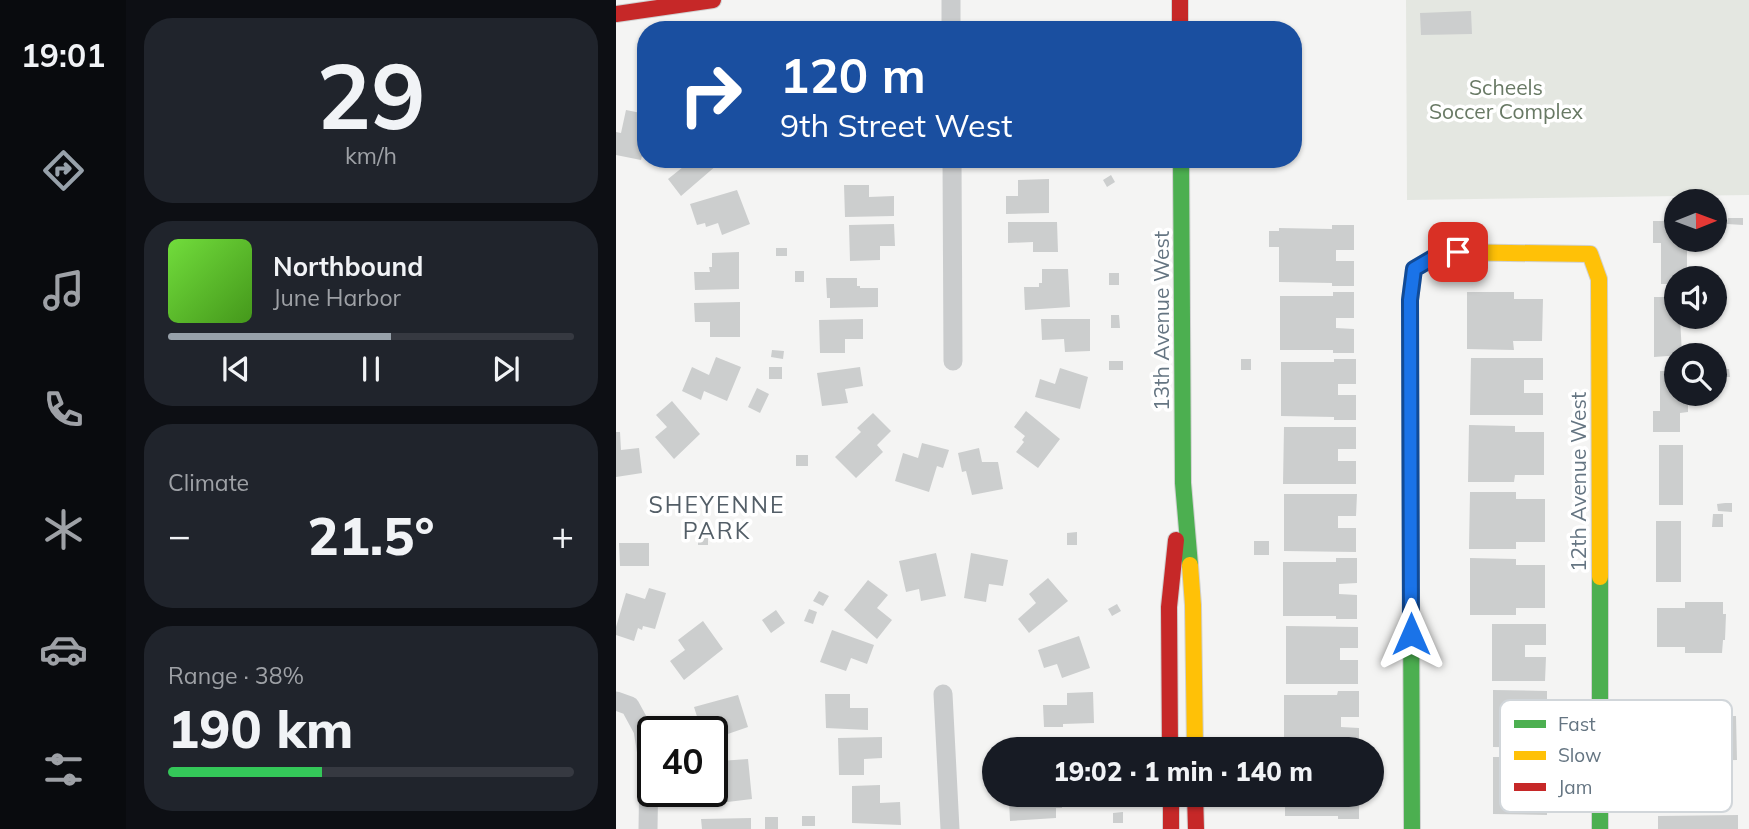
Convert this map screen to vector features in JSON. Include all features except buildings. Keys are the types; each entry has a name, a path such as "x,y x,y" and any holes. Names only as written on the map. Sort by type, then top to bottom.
{"street":[{"path":"616,14 713,0"},
{"path":"951,0 951,21"},
{"path":"1180,0 1180,21"},
{"path":"952,168 953,361"},
{"name":"13th Avenue West","path":"1181,168 1183,482 1193,605 1195,737"},
{"name":"12th Avenue West","path":"1412,829 1410,300 1414,269 1443,252 1590,254 1599,279 1600,700"},
{"name":"13th Avenue West","path":"1170,737 1169,607 1183,482"},
{"path":"943,694 950,829"},
{"path":"616,701 630,706 643,730 649,767 648,829"},
{"path":"1171,807 1171,829"},
{"path":"1195,807 1196,829"}],"green space":[{"name":"Scheels Soccer Complex","path":"1406,0 1749,0 1749,195 1727,195 1727,189 1664,189 1664,196 1407,200"}],"traffic: fast":[{"path":"1181,168 1183,483 1190,565"},
{"path":"1410,369 1412,829"},
{"path":"1600,577 1600,700"},
{"path":"1600,812 1600,829"}],"traffic: slow":[{"path":"1410,369 1410,300 1414,269 1443,252 1590,254 1599,279 1600,577"},
{"path":"1190,565 1195,737"}],"traffic: jam":[{"path":"616,14 713,0"},
{"path":"1180,0 1180,21"},
{"path":"1170,737 1169,607 1176,540"},
{"path":"1171,807 1171,829"},
{"path":"1195,807 1196,829"}],"district":[{"name":"SHEYENNE PARK","path":"717,517"}],"route":[{"path":"1411,634 1410,300 1414,269 1443,252 1458,252"}]}
